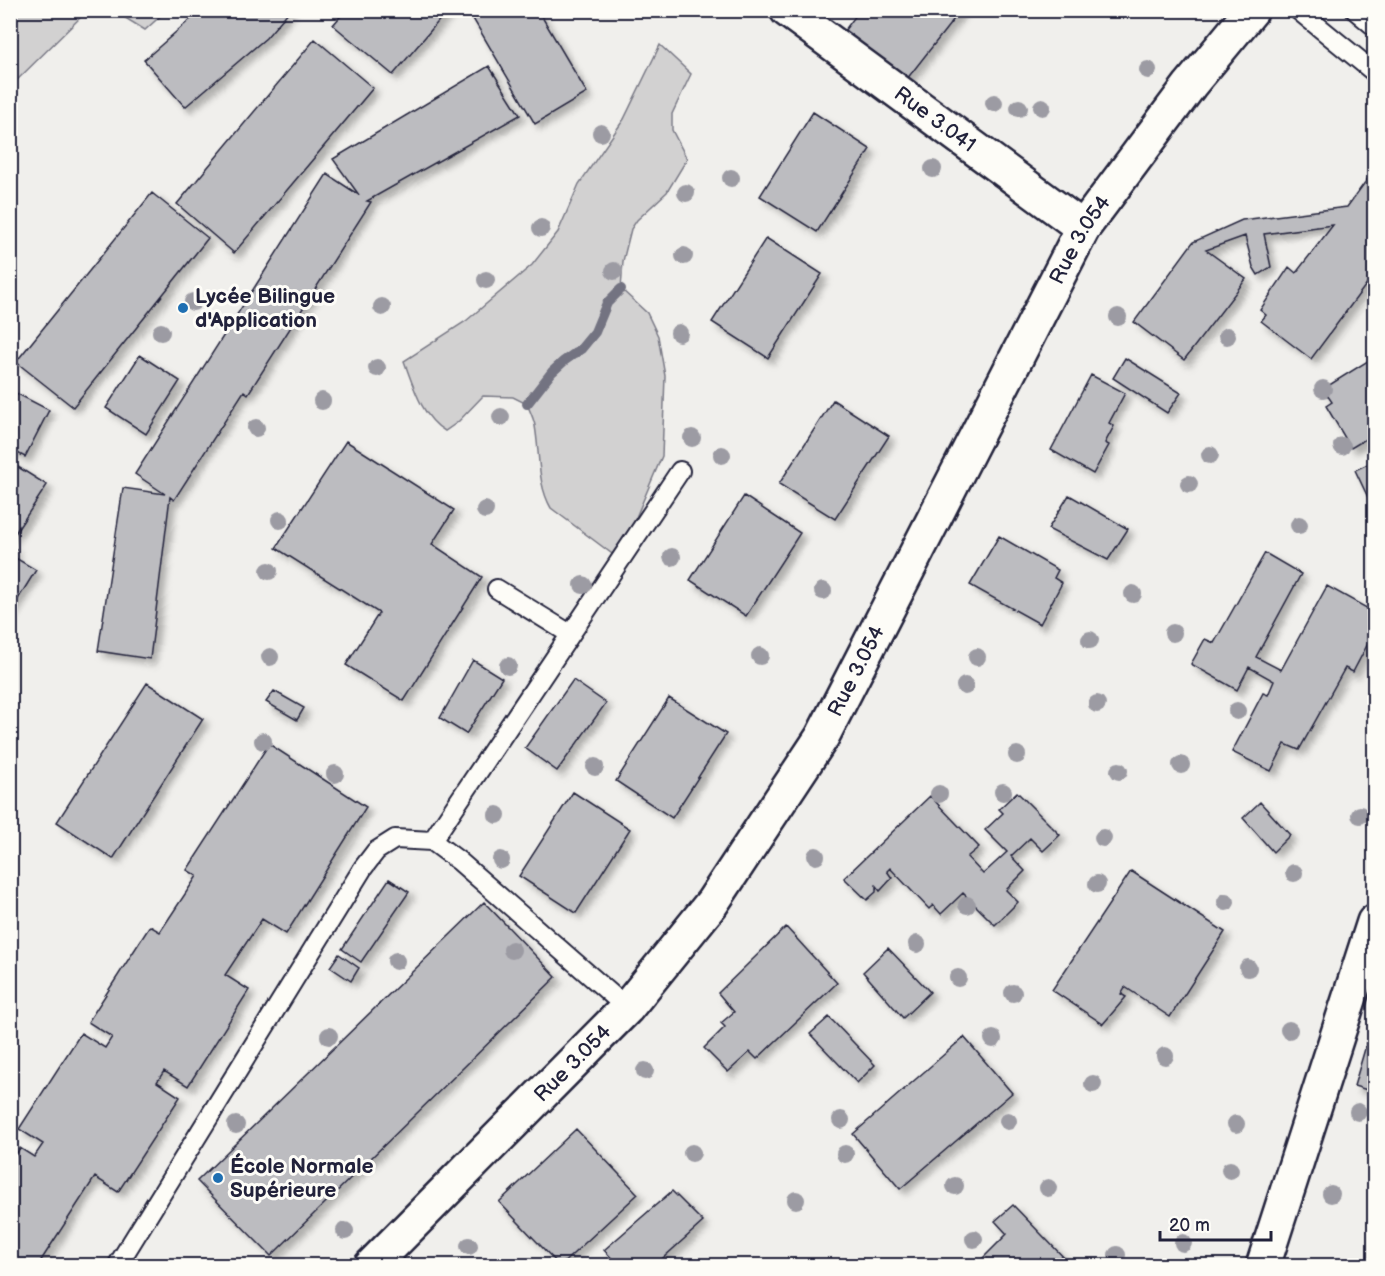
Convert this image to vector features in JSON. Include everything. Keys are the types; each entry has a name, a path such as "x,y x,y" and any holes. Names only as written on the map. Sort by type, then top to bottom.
{"street":[{"name":"Rue 3.041","path":"787,10 1083,228"},
{"name":"Rue 3.054","path":"371,1266 627,1008 712,903 822,737 1083,228 1190,85 1252,10"},
{"path":"1263,1266 1374,922"}],"lane":[{"path":"1298,10 1374,72"},
{"path":"1355,10 1374,27"},
{"path":"432,841 680,471"},
{"path":"497,589 570,634"},
{"path":"117,1266 363,868 376,851 395,839 432,841 459,861 627,1008"}],"shaded area":[{"path":"11,10 87,10 87,11 11,86"},
{"path":"114,11 166,11 145,30"},
{"path":"660,45 691,74 672,114 672,130 687,159 667,192 637,220 631,229 623,261 621,289 647,313 658,336 665,376 662,456 623,548 615,556 551,508 543,489 537,437 527,404 513,397 483,396 458,422 445,431 430,418 424,409 404,361 466,321 532,265 558,232 579,184 624,119"}],"building":[{"path":"201,10 290,10 266,38 185,107 144,60"},
{"path":"346,10 448,10 393,75 333,25"},
{"path":"482,10 538,10 587,93 535,124 472,17"},
{"path":"860,10 961,10 903,84 841,35"},
{"path":"315,39 373,88 234,253 177,204"},
{"path":"489,66 520,115 367,201 371,202 248,394 244,391 174,500 170,497 150,659 98,651 123,488 165,494 135,474 327,174 359,195 333,159"},
{"path":"813,112 870,149 817,232 760,196"},
{"path":"1374,170 1374,274 1311,359 1261,321 1266,315 1260,310 1289,267 1296,273 1333,225 1264,234 1271,267 1258,275 1253,267 1245,236 1206,250 1246,279 1184,360 1134,322 1193,242 1242,220 1347,207"},
{"path":"152,193 208,238 73,407 16,362"},
{"path":"766,238 822,274 768,358 712,322"},
{"path":"140,355 180,381 146,434 106,408"},
{"path":"1374,357 1374,434 1351,448 1326,406 1332,402 1323,389"},
{"path":"1125,358 1181,393 1167,413 1113,378"},
{"path":"1091,375 1125,393 1109,423 1114,426 1105,443 1109,445 1093,474 1051,450"},
{"path":"10,390 49,410 25,457 10,449"},
{"path":"833,400 889,436 835,519 779,484"},
{"path":"346,441 454,510 432,544 482,577 404,701 346,665 379,613 276,548"},
{"path":"1374,461 1374,510 1355,470"},
{"path":"10,462 47,485 10,541"},
{"path":"1069,495 1128,529 1108,560 1048,529"},
{"path":"744,496 800,533 746,616 690,580"},
{"path":"999,536 1058,570 1054,578 1062,583 1040,624 970,585"},
{"path":"10,545 16,549 12,556 36,570 10,612"},
{"path":"1265,553 1301,574 1256,657 1281,670 1327,586 1374,612 1370,621 1374,623 1374,632 1353,672 1345,668 1299,750 1285,744 1271,771 1232,752 1263,693 1268,695 1274,681 1249,667 1237,690 1191,664 1205,639 1214,643"},
{"path":"473,660 502,678 466,734 440,718"},
{"path":"573,680 606,703 557,771 525,748"},
{"path":"147,683 203,719 113,859 57,822"},
{"path":"274,691 304,708 297,720 266,702"},
{"path":"669,698 726,734 672,818 616,781"},
{"path":"269,744 366,807 286,934 262,919 225,975 249,990 188,1086 164,1071 157,1082 180,1097 118,1192 95,1177 38,1265 40,1266 10,1266 10,1163 20,1148 34,1157 43,1144 19,1129 81,1033 105,1048 112,1037 88,1022 150,926 160,932 197,876 187,870"},
{"path":"573,792 630,829 576,913 519,876"},
{"path":"1017,792 1060,835 1043,851 1030,838 1011,856 1025,871 1006,890 1018,902 995,925 963,893 941,914 933,905 929,909 890,868 887,871 892,878 880,891 876,886 876,892 867,900 844,878 930,796 979,847 967,857 983,874 1007,852 985,830 1003,813 999,809"},
{"path":"1260,802 1290,835 1273,852 1243,818"},
{"path":"1131,871 1225,932 1170,1017 1125,987 1121,994 1126,997 1103,1024 1052,990"},
{"path":"389,879 409,892 361,962 342,949"},
{"path":"484,902 556,977 271,1256 197,1181"},
{"path":"786,927 837,983 757,1059 750,1052 728,1072 704,1048 725,1027 721,1023 734,1012 718,993"},
{"path":"888,948 930,992 903,1018 863,972"},
{"path":"339,954 359,968 351,981 330,967"},
{"path":"829,1017 875,1065 857,1083 810,1034"},
{"path":"964,1037 1012,1093 900,1189 853,1134"},
{"path":"1367,1042 1374,1044 1374,1092 1354,1086"},
{"path":"576,1129 638,1194 560,1266 499,1202"},
{"path":"672,1191 703,1222 654,1266 619,1266 604,1250"},
{"path":"1013,1205 1072,1266 975,1266 1007,1234 995,1221"}],"waterway":[{"path":"527,404 552,372 581,349 595,332 607,303 621,289"}],"place":[{"name":"Lycée Bilingue d'Application","path":"183,308"},
{"name":"École Normale Supérieure","path":"218,1178"}]}
